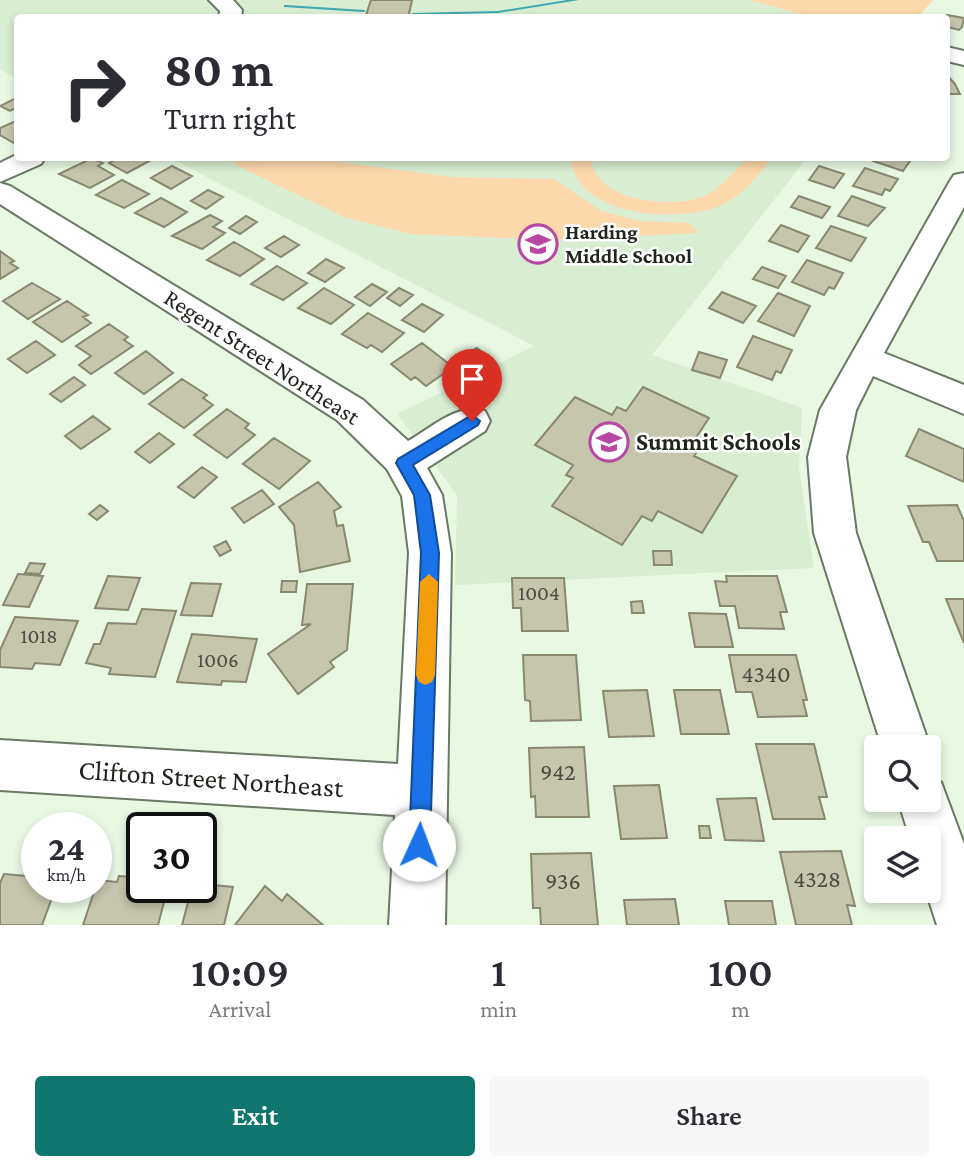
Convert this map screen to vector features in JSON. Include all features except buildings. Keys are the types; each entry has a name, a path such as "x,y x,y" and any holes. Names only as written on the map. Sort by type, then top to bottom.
{"street":[{"path":"220,0 231,10 230,14"},
{"path":"0,174 26,161"},
{"path":"902,735 839,543 830,500 827,457 838,410 864,358 962,188"},
{"name":"Regent Street Northeast","path":"0,192 350,410 404,463 422,495 430,553 417,925"},
{"path":"864,358 964,400"},
{"path":"404,463 472,421"},
{"name":"Clifton Street Northeast","path":"0,765 421,791"},
{"path":"927,812 964,923"}],"shaded area":[{"path":"0,0 749,0 801,14 14,14 14,77 0,69"},
{"path":"749,0 933,0 921,14 801,14"},
{"path":"176,161 805,161 652,355 802,408 799,469 814,568 455,585 457,495 397,414 534,346"},
{"path":"233,161 331,161 453,177 554,179 601,211 640,221 690,223 698,233 550,240 410,234 344,217 236,165"},
{"path":"572,161 592,161 595,173 605,184 620,193 638,199 676,202 693,200 713,192 744,161 770,161 730,201 704,211 681,214 632,211 609,204 590,193 577,178"}],"waterway":[{"path":"413,14 498,12 577,0"},
{"path":"286,6 364,11"}],"slow traffic":[{"path":"425,675 429,582"}],"place":[{"name":"Harding Middle School","path":"538,244"},
{"name":"Summit Schools","path":"609,442"}],"route":[{"path":"419,845 430,553 422,495 404,463 472,421"}]}
